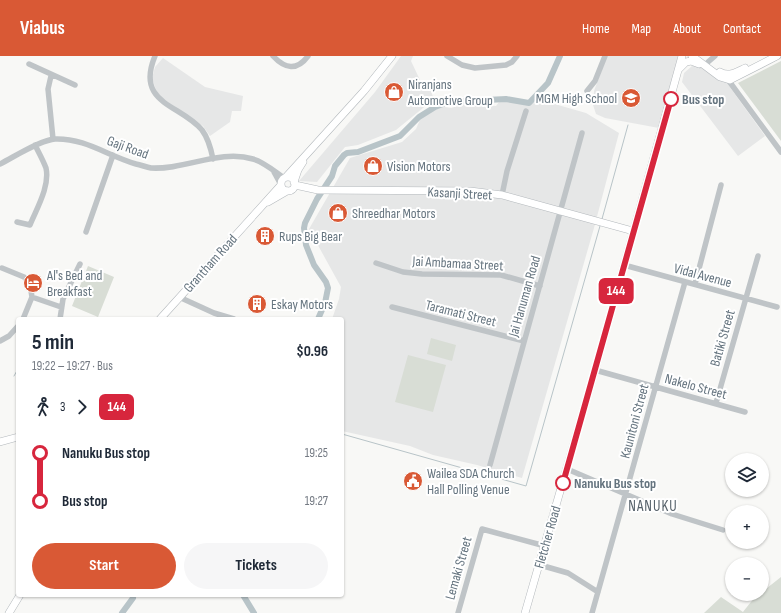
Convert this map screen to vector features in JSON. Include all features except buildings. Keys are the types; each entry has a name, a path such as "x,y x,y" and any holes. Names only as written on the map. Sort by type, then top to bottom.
{"main road":[{"name":"Grantham Road","path":"162,317 364,92 392,56"},
{"name":"Fletcher Road","path":"525,613 595,370 682,56"},
{"name":"Fletcher Road","path":"679,69 688,56"},
{"path":"692,56 701,61 713,72"},
{"path":"702,56 726,77"},
{"path":"726,77 767,56"},
{"path":"679,69 686,62 691,60 720,77 734,79 777,56"},
{"name":"Grantham Road","path":"261,206 292,187 304,158"},
{"path":"291,178 292,187 284,190 283,181 291,178"},
{"name":"Kasanji Street","path":"292,187 319,190 470,191 502,195 633,231"},
{"path":"0,442 16,438"},
{"path":"9,613 19,597"}],"street":[{"path":"155,56 150,68 150,83 154,91 162,101 191,120 203,132 210,145 213,159"},
{"path":"273,56 281,63 289,67 297,66 304,62 308,56"},
{"path":"447,56 465,66 475,68 506,65 512,62 517,56"},
{"path":"587,91 595,81 605,56"},
{"path":"708,62 716,56"},
{"path":"29,64 51,76 75,85"},
{"path":"51,76 48,88 53,139"},
{"path":"726,77 781,152"},
{"path":"502,195 507,172 526,111"},
{"name":"Jai Hanuman Road","path":"490,465 582,133"},
{"name":"Gaji Road","path":"0,164 35,145 53,139 69,139 78,141 129,162 150,168 181,166 236,156 253,159 274,171 283,181"},
{"path":"17,222 30,225 44,191 46,170 43,160 35,145"},
{"path":"86,232 113,155"},
{"path":"695,284 721,185"},
{"name":"Batiki Street","path":"716,404 758,256"},
{"name":"Jai Ambamaa Street","path":"376,263 403,272 422,274 501,275 540,286"},
{"path":"60,317 63,299 80,264"},
{"name":"Vidal Avenue","path":"624,265 777,307"},
{"path":"2,268 24,277 30,284 32,297 24,317"},
{"name":"Kaunitoni Street","path":"592,613 685,282"},
{"path":"32,297 62,307"},
{"path":"179,297 214,313 227,317"},
{"name":"Taramati Street","path":"392,307 524,341"},
{"path":"0,341 9,336 16,328"},
{"name":"Nakelo Street","path":"595,370 745,412"},
{"path":"567,469 672,514 723,530"},
{"name":"Lemaki Street","path":"458,613 482,529 545,546"},
{"path":"540,565 568,573 598,592"}],"shaded area":[{"path":"401,56 413,56 411,61 420,80 430,89 434,99 396,130 358,145 345,147 317,182 299,181 375,92"},
{"name":"MGM High School","path":"607,56 679,56 659,128 605,118 596,114 593,105 594,91"},
{"path":"163,58 205,87 243,96 241,111 232,111 230,122 210,136 203,126 162,98 156,90 152,78 155,67"},
{"path":"781,61 781,141 738,83"},
{"path":"698,65 724,79 765,136 738,156 682,82 684,73 692,66"},
{"path":"537,99 586,113 619,133 594,228 522,478 477,465 433,455 410,446 344,431 344,317 333,317 339,299 341,287 309,229 350,158 402,142 416,129 422,115 439,106 451,108 465,104 496,106 499,102 509,100 520,103"},
{"path":"88,266 114,277 98,317 72,306"},
{"path":"431,338 456,345 452,361 427,354"},
{"path":"408,355 446,365 433,412 395,402"},
{"path":"781,577 781,613 704,613 721,597 743,612 752,601 769,601 769,586"}],"waterway":[{"path":"319,317 325,303 328,288 326,282 314,265 306,245 304,228 317,199 332,176 335,166 344,155 347,153 358,152 400,136 419,117 435,107 448,102 506,99 529,103 548,83 560,56"},
{"path":"602,219 628,125"},
{"path":"344,435 526,486 600,226"},
{"path":"14,376 16,372"},
{"path":"244,597 254,613"},
{"path":"122,613 133,598"}],"bus line":[{"name":"144","path":"563,483 671,99"}],"place":[{"name":"Niranjans Automotive Group","path":"394,92"},
{"name":"MGM High School","path":"631,98"},
{"name":"Bus stop","path":"671,99"},
{"name":"Vision Motors","path":"373,166"},
{"name":"Shreedhar Motors","path":"338,213"},
{"name":"Rups Big Bear","path":"265,236"},
{"name":"Al's Bed and Breakfast","path":"33,283"},
{"name":"Eskay Motors","path":"257,304"},
{"name":"Wailea SDA Church Hall Polling Venue","path":"413,481"},
{"name":"Nanuku Bus stop","path":"563,483"}],"district":[{"name":"NANUKU","path":"653,506"}]}
